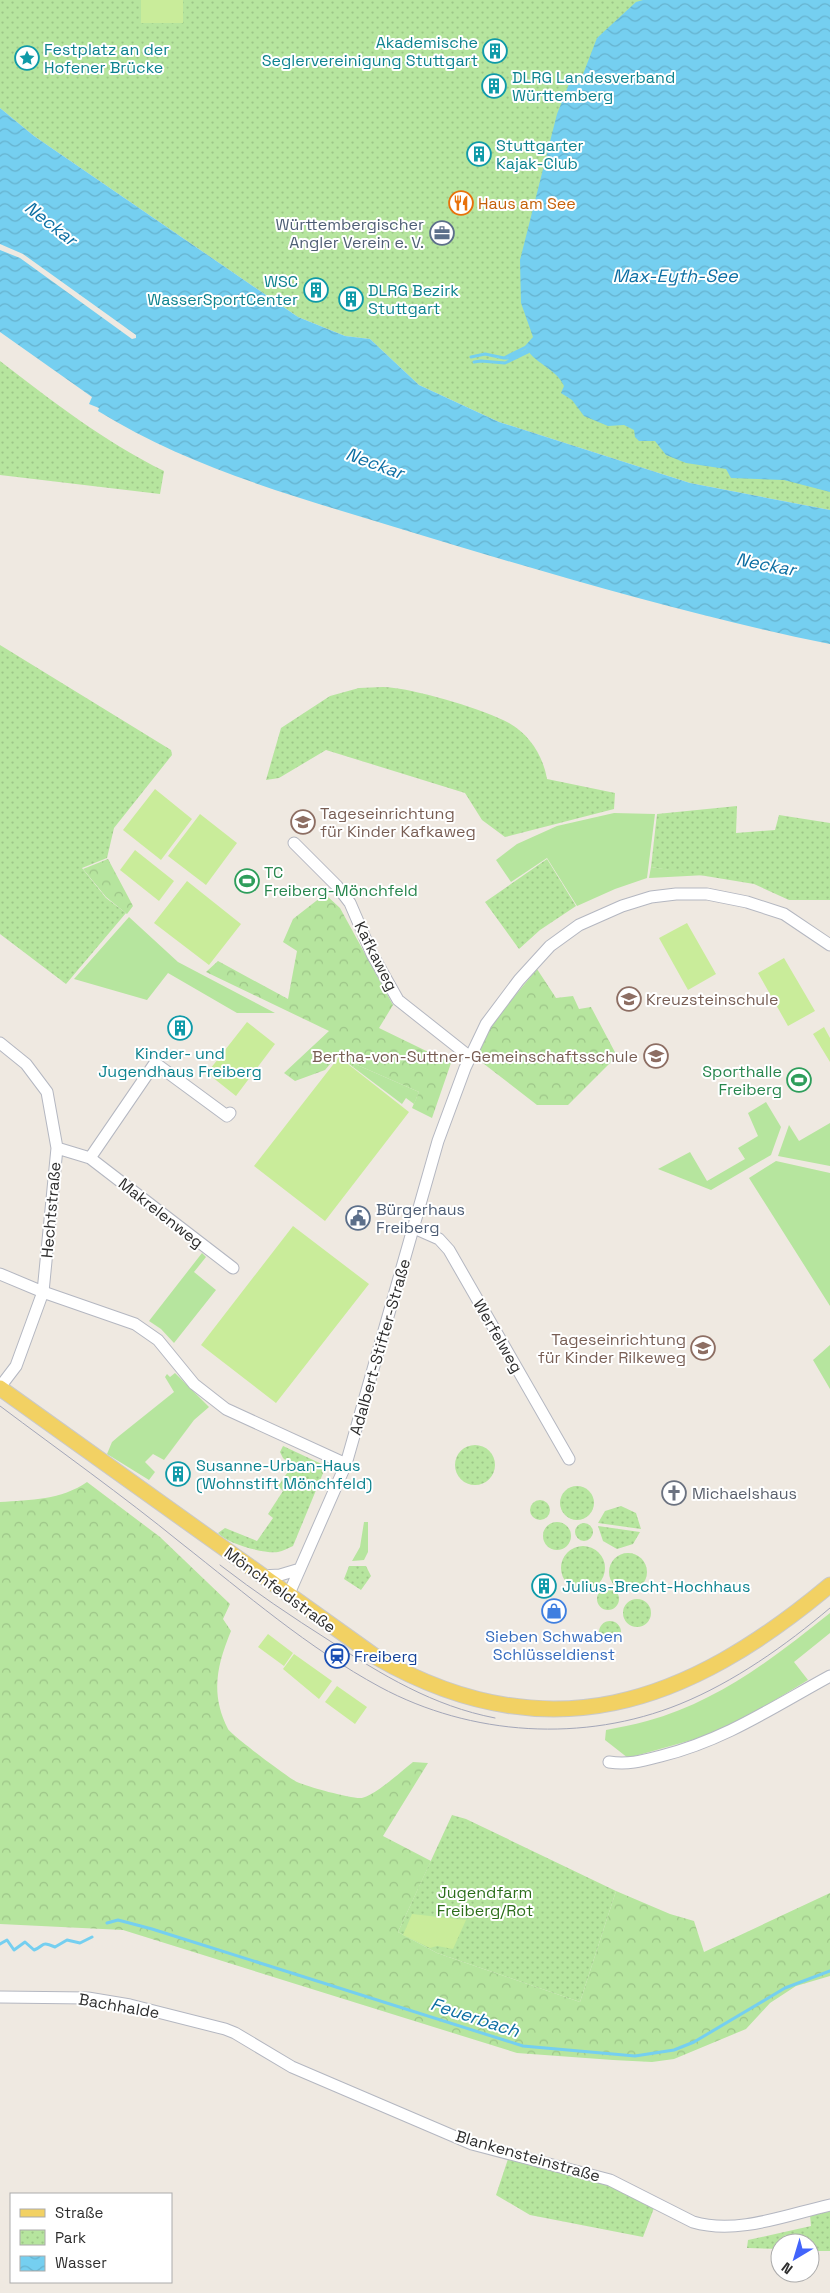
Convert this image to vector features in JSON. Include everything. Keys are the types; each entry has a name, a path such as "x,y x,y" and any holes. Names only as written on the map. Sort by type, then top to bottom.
{"main road":[{"name":"Mönchfeldstraße","path":"0,1388 288,1596 376,1657 435,1686 485,1702 526,1708 557,1709 614,1704 651,1694 685,1681 721,1663 763,1636 830,1585"}],"street":[{"name":"Kafkaweg","path":"294,844 337,886 350,903 372,954 398,1000 470,1057"},
{"name":"Adalbert-Stifter-Straße","path":"288,1596 346,1464 438,1141 465,1068 486,1024 519,980 550,946 579,925 651,897 676,894 707,894 748,902 784,914 830,945"},
{"name":"Hechtstraße","path":"0,1043 26,1064 47,1092 56,1148 43,1292 16,1366 0,1388"},
{"path":"90,1158 155,1063 227,1116 230,1113"},
{"name":"Makrelenweg","path":"56,1148 90,1158 233,1268"},
{"name":"Werfelweg","path":"414,1228 439,1239 449,1250 569,1459"},
{"path":"0,1274 43,1292 135,1324 158,1340 194,1384 209,1398 226,1409 346,1464"},
{"path":"261,1576 280,1575 300,1569"},
{"path":"609,1762 626,1765 709,1742 748,1724 830,1676"},
{"name":"Bachhalde","path":"0,1997 88,1998 130,2005 235,2033"},
{"name":"Blankensteinstraße","path":"235,2033 292,2067 472,2144 610,2180 693,2222 719,2228 739,2226 830,2205"}],"green space":[{"path":"0,0 830,0 830,510 690,483 499,422 419,385 370,339 345,336 298,317 34,136 0,108"},
{"path":"141,0 183,0 183,23 141,23"},
{"path":"0,361 59,406 100,434 164,471 160,494 0,475"},
{"path":"0,645 171,750 172,755 114,828 107,858 82,868 106,898 126,913 66,984 0,934"},
{"path":"390,687 420,693 470,707 499,718 516,728 529,740 539,754 547,779 615,793 614,809 505,837 482,820 465,793 326,750 279,778 266,780 281,728 330,696 359,688"},
{"path":"155,789 192,819 161,860 123,830"},
{"path":"737,806 736,833 775,830 779,815 830,823 830,900 789,900 754,884 651,867 657,814"},
{"path":"614,813 655,814 647,878 615,889 577,906 547,858 511,882 496,860 517,844 557,826"},
{"path":"200,814 237,843 206,885 168,856"},
{"path":"135,850 174,881 159,901 120,870"},
{"path":"108,859 133,906 127,914 106,897 83,869"},
{"path":"547,859 576,906 540,930 519,949 485,902"},
{"path":"651,867 706,875 649,878"},
{"path":"187,881 241,924 209,965 154,923"},
{"path":"325,894 340,908 393,1005 379,1028 451,1063 432,1118 412,1108 419,1092 355,1064 353,1067 338,1055 325,1070 295,1081 284,1073 329,1031 206,972 218,961 288,999 297,951 283,942 293,919"},
{"path":"129,917 178,962 275,1013 237,1013 168,973 147,1000 74,979"},
{"path":"687,923 716,974 688,990 659,938"},
{"path":"784,958 815,1011 788,1026 758,973"},
{"path":"537,969 556,998 573,996 579,1009 591,1007 617,1056 568,1105 537,1105 475,1057 490,1026"},
{"path":"247,1022 275,1044 236,1096 207,1073"},
{"path":"824,1027 830,1038 830,1062 813,1034"},
{"path":"339,1057 409,1112 325,1221 254,1166"},
{"path":"355,1064 419,1092 414,1104 406,1098 402,1104 353,1067"},
{"path":"766,1102 781,1127 771,1155 711,1190 658,1169 690,1152 707,1181 745,1159 738,1148 758,1136 748,1113"},
{"path":"830,1123 830,1166 778,1156 789,1125 799,1141"},
{"path":"776,1161 830,1173 830,1306 749,1178"},
{"path":"293,1226 369,1284 276,1403 201,1345"},
{"path":"202,1253 206,1257 194,1272 216,1290 174,1343 161,1329 149,1321"},
{"path":"830,1345 830,1389 813,1360"},
{"path":"175,1373 209,1407 194,1420 164,1460 153,1454 145,1462 155,1472 149,1480 107,1454 112,1442 174,1392 165,1377 167,1374 170,1377"},
{"path":"475,1445 489,1451 495,1465 489,1479 475,1485 461,1479 455,1465 461,1451"},
{"path":"283,1446 326,1466 293,1546 278,1552 272,1552 246,1547 229,1541 218,1533 225,1528 257,1541 273,1518 268,1514 283,1491 278,1486 292,1466 283,1458 280,1452"},
{"path":"87,1482 160,1537 230,1604 223,1619 231,1631 219,1668 217,1692 222,1716 231,1733 297,1782 355,1798 372,1794 413,1762 428,1763 383,1836 431,1861 398,1932 437,1953 580,2002 616,1891 670,1914 694,1921 704,1952 830,1893 830,1976 796,1986 770,2003 746,2029 674,2059 652,2062 613,2060 517,2053 123,1930 0,1924 0,1502 34,1500 56,1496"},
{"path":"577,1486 584,1487 589,1491 593,1496 593,1510 589,1515 584,1519 577,1520 570,1519 565,1515 561,1510 560,1503 561,1496 565,1491 570,1487"},
{"path":"536,1500 544,1500 550,1506 550,1514 544,1520 536,1520 530,1514 530,1506"},
{"path":"621,1506 636,1513 641,1529 598,1523 605,1511"},
{"path":"364,1522 368,1522 368,1552 364,1560 352,1561 360,1547"},
{"path":"557,1522 567,1526 571,1536 567,1546 557,1550 547,1546 543,1536 547,1526"},
{"path":"584,1523 590,1526 593,1532 590,1538 584,1541 578,1538 575,1532 578,1526"},
{"path":"598,1526 640,1532 633,1544 617,1549 603,1541"},
{"path":"587,1546 599,1552 604,1559 604,1577 599,1584 592,1589 579,1590 567,1584 562,1577 561,1564 567,1552 574,1547"},
{"path":"628,1553 641,1559 647,1572 641,1585 628,1591 615,1585 609,1572 615,1559"},
{"path":"349,1566 366,1566 371,1576 361,1590 344,1579"},
{"path":"608,1588 616,1591 619,1599 616,1607 608,1610 600,1607 597,1599 600,1591"},
{"path":"637,1599 647,1603 651,1613 647,1623 637,1627 627,1623 623,1613 627,1603"},
{"path":"830,1613 830,1633 794,1662 808,1680 747,1717 706,1736 628,1758 605,1740 606,1730 673,1713 721,1690 766,1662"},
{"path":"610,1621 618,1624 621,1632 618,1640 610,1643 602,1640 599,1632 602,1624"},
{"path":"268,1634 293,1653 284,1666 258,1647"},
{"path":"294,1654 332,1681 319,1699 283,1669"},
{"path":"337,1686 367,1707 355,1724 325,1702"},
{"name":"Jugendfarm Freiberg/Rot","path":"452,1815 466,1819 616,1891 580,2002 437,1953 398,1932"},
{"path":"412,1914 466,1920 453,1949 437,1946 430,1948 403,1935"},
{"path":"509,2156 610,2185 654,2208 643,2237 530,2215 496,2195"},
{"path":"830,2211 830,2251 820,2251 820,2233 780,2233 811,2226 810,2215"},
{"path":"770,2235 770,2249 747,2248 748,2240"}],"water":[{"name":"Max-Eyth-See","path":"643,0 830,0 830,492 784,480 731,478 726,469 686,463 666,455 655,441 639,441 635,437 634,430 624,425 608,426 584,416 572,400 561,393 564,386 556,375 533,357 525,346 533,337 521,303 520,260 557,114 569,84 575,85 580,82 597,38 636,2"},
{"name":"Neckar","path":"0,108 34,136 298,317 345,336 370,339 419,385 499,422 690,483 830,510 830,644 777,633 619,593 290,495 211,467 172,450 134,432 98,411 99,408 89,404 92,397 0,332 0,250 20,258 132,339 136,338 136,335 23,254 0,244"}],"waterway":[{"path":"471,357 485,354 504,358 526,347"},
{"path":"504,358 510,358 527,350"},
{"path":"474,362 505,363 528,352"},
{"name":"Feuerbach","path":"107,1923 118,1920 152,1929 523,2046 635,2056 674,2050 694,2042 785,1988 830,1971"},
{"name":"Feuerbach","path":"0,1944 7,1940 14,1950 25,1942 34,1950 43,1944 55,1947 67,1940 80,1943 92,1937"}],"tram line":[{"path":"0,1406 136,1508 303,1638 353,1672 380,1687 415,1703 452,1716 528,1729 567,1729 605,1725 643,1716 680,1704 720,1685 777,1649 830,1608"},
{"path":"220,1565 288,1614 349,1654 389,1677 450,1706 495,1718"}],"place":[{"name":"Akademische Seglervereinigung Stuttgart","path":"495,51"},
{"name":"Festplatz an der Hofener Brücke","path":"27,58"},
{"name":"DLRG Landesverband Württemberg","path":"494,86"},
{"name":"Stuttgarter Kajak-Club","path":"479,154"},
{"name":"Haus am See","path":"461,203"},
{"name":"Württembergischer Angler Verein e. V.","path":"442,233"},
{"name":"WSC WasserSportCenter","path":"316,290"},
{"name":"DLRG Bezirk Stuttgart","path":"351,299"},
{"name":"Tageseinrichtung für Kinder Kafkaweg","path":"303,822"},
{"name":"TC Freiberg-Mönchfeld","path":"247,881"},
{"name":"Kreuzsteinschule","path":"629,999"},
{"name":"Kinder- und Jugendhaus Freiberg","path":"180,1028"},
{"name":"Bertha-von-Suttner-Gemeinschaftsschule","path":"656,1056"},
{"name":"Sporthalle Freiberg","path":"799,1080"},
{"name":"Bürgerhaus Freiberg","path":"358,1218"},
{"name":"Tageseinrichtung für Kinder Rilkeweg","path":"703,1348"},
{"name":"Susanne-Urban-Haus (Wohnstift Mönchfeld)","path":"178,1474"},
{"name":"Michaelshaus","path":"674,1493"},
{"name":"Julius-Brecht-Hochhaus","path":"544,1586"},
{"name":"Sieben Schwaben Schlüsseldienst","path":"554,1611"},
{"name":"Freiberg","path":"337,1656"}]}
